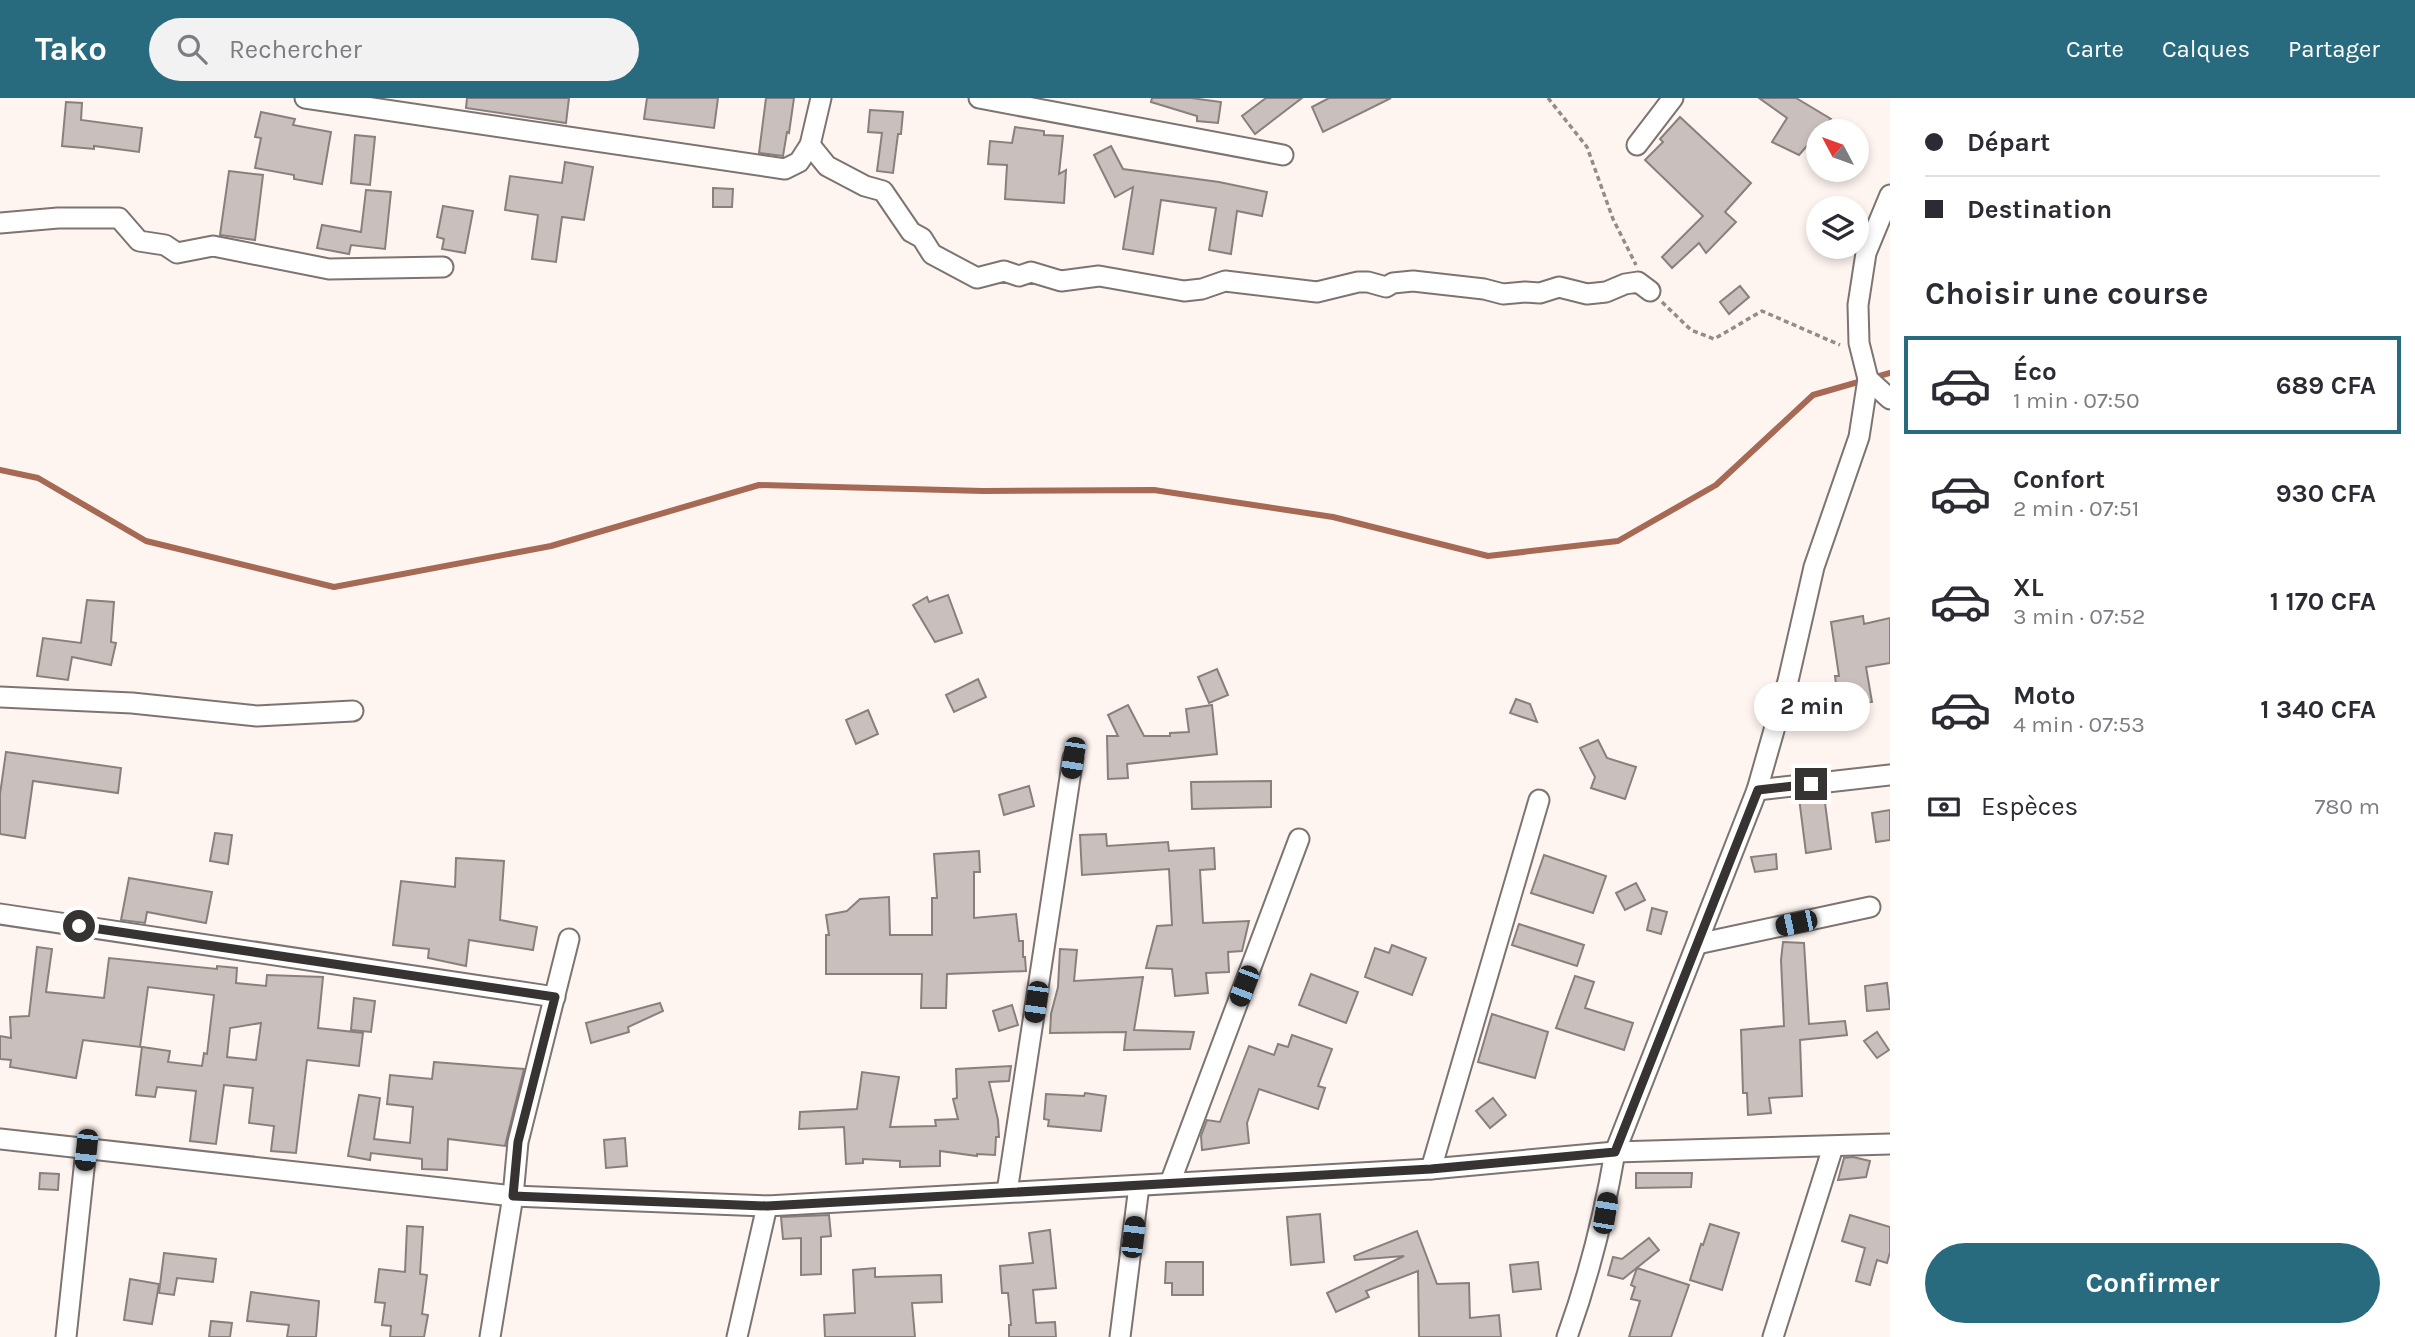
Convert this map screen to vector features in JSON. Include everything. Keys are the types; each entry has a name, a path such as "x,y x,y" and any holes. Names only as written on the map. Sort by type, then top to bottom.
{"street":[{"path":"305,98 785,169 799,162 810,145 821,98"},
{"path":"979,98 1283,155"},
{"path":"1637,145 1673,98"},
{"path":"810,145 827,166 865,186 883,191 911,232 922,239 932,254 977,278 1004,271 1018,276 1031,272 1061,281 1099,276 1184,291 1202,289 1225,281 1317,292 1358,282 1386,287 1393,282 1413,281 1484,289 1503,294 1541,293 1559,287 1579,293 1597,294 1638,282 1650,291"},
{"path":"1567,1337 1592,1264 1605,1213 1615,1152 1758,790 1788,681 1814,567 1859,437 1867,373 1859,343 1857,305 1866,253 1890,195"},
{"path":"0,223 58,218 119,218 139,241 165,245 177,253 213,246 329,269 443,267"},
{"path":"1867,373 1890,399"},
{"path":"0,697 132,703 257,716 353,711"},
{"path":"1007,1192 1073,758"},
{"path":"1758,790 1890,775"},
{"path":"1431,1169 1539,800"},
{"path":"1170,1183 1299,839"},
{"path":"1697,944 1870,907"},
{"path":"0,914 555,997"},
{"path":"490,1337 513,1196 518,1142 569,940"},
{"path":"0,1139 513,1196 767,1206 1431,1169 1615,1152 1890,1144"},
{"path":"1773,1337 1833,1147"},
{"path":"66,1337 86,1150"},
{"path":"1120,1337 1139,1186"},
{"path":"737,1337 767,1206"}],"path":[{"path":"1548,98 1587,147 1613,219 1650,291 1691,330 1714,339 1762,311 1844,347 1867,373"}],"building":[{"path":"467,98 569,98 566,123 466,108"},
{"path":"647,98 718,98 714,128 644,119"},
{"path":"766,98 794,98 783,156 759,153"},
{"path":"1152,98 1191,98 1221,102 1218,123 1197,121 1197,116 1151,102"},
{"path":"1266,98 1302,98 1255,134 1242,116"},
{"path":"1329,98 1391,98 1323,132 1312,107"},
{"path":"1759,98 1796,98 1831,119 1806,119 1806,147 1799,155 1772,142 1787,118"},
{"path":"66,102 82,103 81,120 142,128 139,152 94,146 94,149 62,146"},
{"path":"870,110 903,112 893,173 877,171 882,133 868,132"},
{"path":"261,112 295,119 293,125 331,132 322,184 294,179 294,175 255,168 261,138 255,137"},
{"path":"1680,117 1751,183 1725,212 1736,222 1706,253 1699,243 1672,268 1662,257 1703,216 1645,160 1663,142 1660,139"},
{"path":"1015,127 1044,131 1044,135 1063,136 1059,174 1066,170 1064,203 1005,199 1007,165 988,164 990,141 1012,143"},
{"path":"355,135 375,137 370,185 351,183"},
{"path":"1111,146 1123,169 1219,182 1267,192 1262,216 1237,211 1231,254 1209,250 1216,208 1161,200 1153,254 1123,249 1133,187 1115,197 1094,155"},
{"path":"565,162 593,167 584,220 562,217 556,262 532,259 538,215 505,210 510,176 562,183"},
{"path":"229,171 263,175 255,240 220,235"},
{"path":"713,188 733,189 732,207 713,207"},
{"path":"366,190 391,192 385,249 351,245 349,254 317,248 322,225 361,232"},
{"path":"443,206 473,211 465,253 442,249 444,239 437,237"},
{"path":"1740,286 1749,297 1729,314 1720,302"},
{"path":"948,595 962,633 935,642 913,605 927,597 929,602"},
{"path":"87,600 114,602 111,642 116,643 111,665 72,657 68,680 37,676 43,638 81,643"},
{"path":"1863,616 1864,624 1890,618 1890,663 1866,667 1872,702 1839,706 1835,676 1839,676 1831,622"},
{"path":"1217,669 1228,695 1209,703 1198,677"},
{"path":"978,679 986,697 954,712 946,695"},
{"path":"1516,699 1530,704 1537,722 1510,713"},
{"path":"1128,705 1144,736 1170,736 1170,733 1189,732 1186,709 1212,705 1217,754 1127,764 1128,778 1108,779 1107,736 1118,736 1108,715"},
{"path":"868,710 878,734 856,744 846,720"},
{"path":"1598,740 1607,758 1636,767 1625,799 1591,788 1595,777 1580,748"},
{"path":"6,752 121,768 118,793 33,781 25,838 0,834 0,794"},
{"path":"1271,781 1271,807 1192,809 1191,782"},
{"path":"1029,786 1034,806 1004,815 999,795"},
{"path":"1824,795 1831,849 1806,853 1799,798"},
{"path":"1890,810 1890,840 1876,842 1872,813"},
{"path":"215,833 232,835 228,864 210,861"},
{"path":"1106,834 1107,846 1168,842 1169,851 1214,848 1215,869 1200,870 1203,923 1249,921 1242,951 1228,952 1229,972 1206,973 1208,993 1175,996 1172,969 1146,968 1157,926 1172,925 1169,869 1082,875 1080,835"},
{"path":"979,851 980,872 974,872 974,918 1016,914 1019,941 1023,941 1026,971 947,974 946,1008 921,1008 922,974 826,974 826,935 829,935 826,915 847,911 860,899 889,897 890,935 932,935 932,898 937,898 934,854"},
{"path":"1776,854 1777,869 1755,872 1751,857"},
{"path":"1544,855 1606,876 1593,913 1531,893"},
{"path":"456,858 504,861 500,920 537,927 533,950 469,940 466,966 428,958 429,949 393,945 401,881 455,887"},
{"path":"129,878 212,892 206,923 147,912 145,923 121,920"},
{"path":"1636,883 1645,900 1625,910 1616,893"},
{"path":"1652,908 1667,912 1661,934 1647,930"},
{"path":"1519,924 1584,945 1577,966 1512,945"},
{"path":"1783,942 1804,943 1809,1024 1845,1021 1847,1035 1800,1040 1802,1096 1769,1098 1771,1113 1748,1115 1747,1093 1743,1093 1741,1030 1784,1026 1781,960"},
{"path":"1392,945 1426,958 1412,995 1365,977 1375,948 1389,953"},
{"path":"37,947 52,949 46,992 104,998 109,958 217,969 217,966 237,968 236,983 266,986 267,975 323,977 318,1028 363,1033 359,1066 307,1060 296,1153 271,1151 274,1126 249,1123 253,1088 224,1085 216,1144 190,1141 196,1091 157,1087 155,1097 136,1095 142,1047 170,1051 168,1062 202,1066 204,1053 207,1054 214,995 148,987 140,1047 83,1040 76,1078 10,1067 11,1060 0,1059 0,1036 11,1038 10,1017 29,1016","holes":["261,1023 256,1060 227,1057 230,1028"]},
{"path":"1060,949 1077,950 1074,981 1143,977 1134,1030 1194,1032 1190,1049 1124,1050 1126,1032 1050,1033 1051,1014 1058,987"},
{"path":"1311,974 1358,992 1346,1023 1299,1005"},
{"path":"1575,976 1594,982 1585,1008 1633,1023 1624,1050 1556,1028"},
{"path":"1887,983 1890,1009 1867,1011 1865,986"},
{"path":"354,998 375,1001 371,1032 351,1030"},
{"path":"660,1003 663,1011 628,1027 629,1032 591,1043 586,1023"},
{"path":"1012,1005 1018,1025 999,1031 993,1011"},
{"path":"1492,1014 1548,1032 1535,1078 1478,1062"},
{"path":"1877,1032 1889,1050 1877,1058 1864,1041"},
{"path":"1292,1035 1332,1049 1318,1086 1325,1088 1318,1109 1259,1089 1247,1123 1249,1143 1202,1150 1201,1136 1207,1120 1220,1122 1249,1046 1274,1055 1278,1044 1288,1047"},
{"path":"434,1062 524,1069 505,1146 448,1139 447,1170 422,1169 422,1159 371,1153 370,1160 348,1156 359,1095 380,1098 374,1139 410,1143 413,1107 387,1104 390,1075 432,1079"},
{"path":"1011,1066 1009,1081 989,1082 998,1120 999,1137 996,1137 995,1155 977,1156 940,1151 940,1166 900,1167 900,1161 863,1159 863,1163 846,1164 844,1127 799,1129 800,1112 857,1109 862,1072 899,1077 890,1127 936,1126 935,1120 958,1119 953,1099 957,1098 956,1069"},
{"path":"1085,1093 1106,1096 1101,1131 1048,1126 1049,1120 1044,1119 1046,1094 1084,1096"},
{"path":"1493,1098 1506,1115 1490,1128 1476,1111"},
{"path":"625,1138 627,1166 606,1168 604,1140"},
{"path":"1844,1158 1870,1161 1866,1177 1838,1180"},
{"path":"40,1173 59,1174 58,1190 39,1189"},
{"path":"1636,1173 1692,1173 1691,1187 1636,1188"},
{"path":"1320,1214 1324,1262 1291,1265 1287,1217"},
{"path":"829,1215 831,1236 821,1237 821,1274 801,1275 801,1238 783,1239 781,1217"},
{"path":"1850,1215 1890,1227 1887,1263 1877,1260 1870,1285 1856,1281 1865,1248 1842,1241"},
{"path":"1710,1224 1739,1233 1722,1290 1690,1280"},
{"path":"407,1226 423,1227 420,1274 427,1275 422,1314 428,1315 424,1337 390,1337 391,1326 382,1325 385,1303 375,1302 379,1269 405,1272"},
{"path":"1050,1230 1056,1288 1033,1290 1036,1323 1055,1322 1056,1337 1009,1337 1011,1325 1008,1293 1002,1293 1000,1266 1033,1263 1029,1233"},
{"path":"1417,1231 1437,1284 1469,1283 1470,1318 1499,1315 1501,1337 1419,1337 1418,1271 1366,1291 1369,1297 1336,1312 1327,1293 1404,1256 1355,1260 1354,1256"},
{"path":"1649,1238 1659,1250 1623,1279 1608,1275 1613,1257 1622,1259"},
{"path":"164,1253 216,1259 213,1282 177,1278 174,1295 159,1293"},
{"path":"1166,1262 1203,1262 1203,1295 1172,1295 1172,1283 1165,1283"},
{"path":"1538,1262 1541,1289 1513,1292 1510,1265"},
{"path":"875,1268 875,1277 941,1275 942,1302 912,1303 915,1337 825,1337 824,1315 855,1313 853,1270"},
{"path":"1637,1268 1689,1285 1671,1337 1629,1337 1640,1301 1631,1299 1635,1287 1631,1285"},
{"path":"130,1279 159,1284 152,1324 124,1320"},
{"path":"251,1292 319,1301 316,1337 287,1337 289,1325 247,1321"},
{"path":"211,1321 232,1323 230,1337 209,1337"}],"waterway":[{"path":"0,470 38,478 146,541 334,587 551,546 759,485 983,491 1154,490 1333,517 1488,556 1618,541 1716,485 1813,395 1890,373"}],"route":[{"path":"79,926 555,997 518,1142 513,1196 767,1206 1431,1169 1615,1152 1758,790 1811,784"}]}
